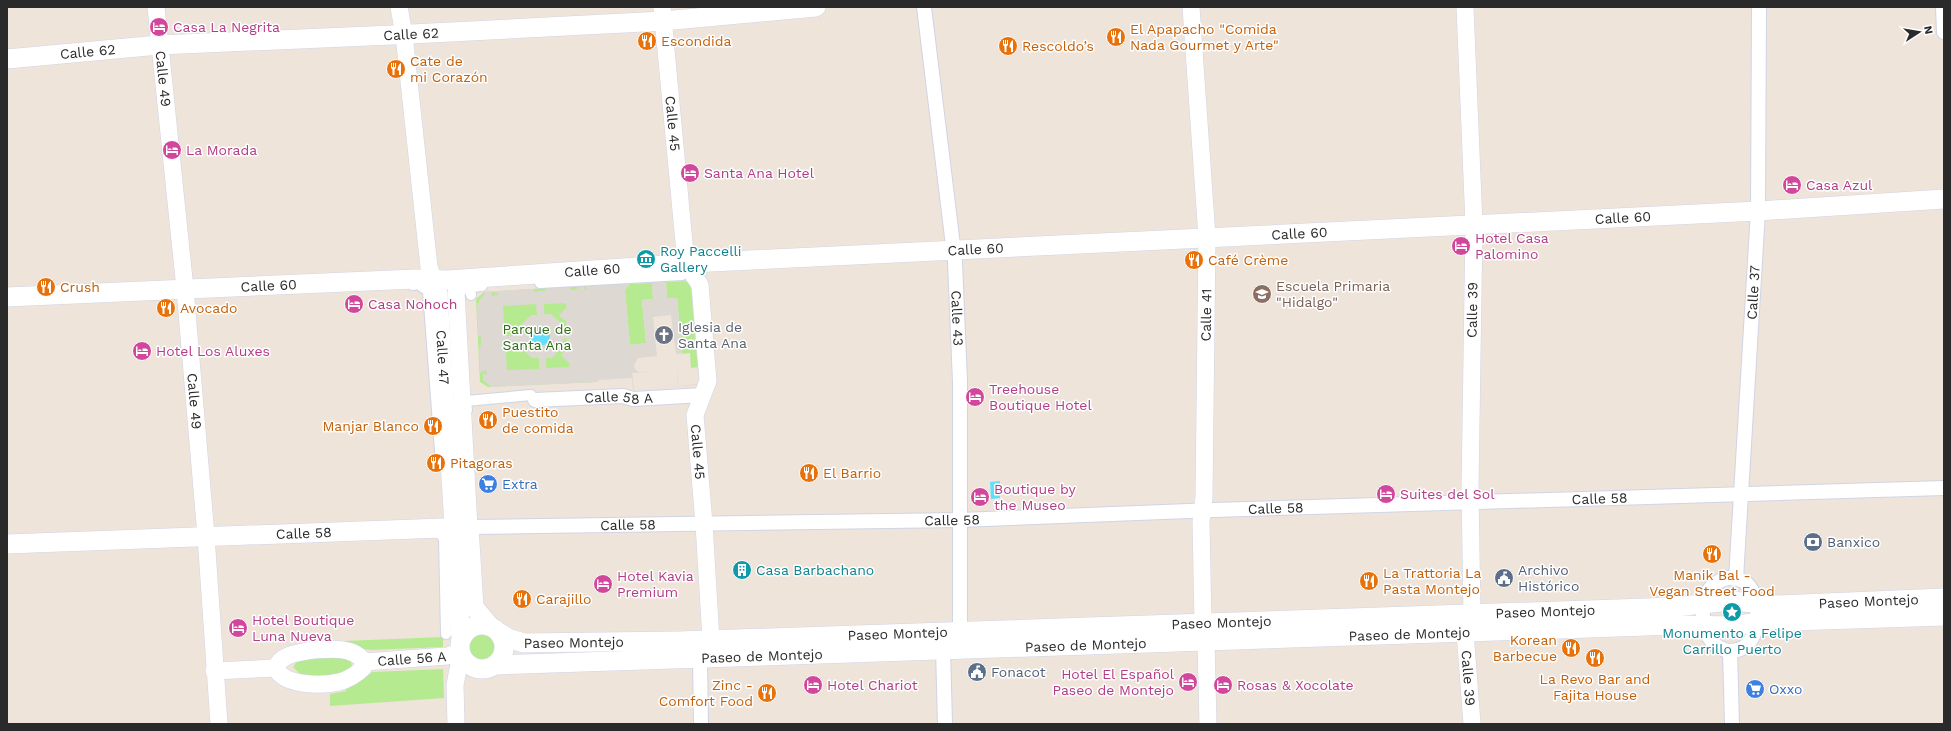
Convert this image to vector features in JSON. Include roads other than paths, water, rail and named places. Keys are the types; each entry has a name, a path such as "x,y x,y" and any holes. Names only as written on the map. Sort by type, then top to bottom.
{"main road":[{"name":"Calle 62","path":"7,59 159,45 404,35 663,14 816,7"},
{"name":"Calle 60","path":"7,297 187,289 430,271 469,287 682,264 1758,211 1944,199"},
{"name":"Calle 58","path":"7,544 454,524"},
{"name":"Calle 47","path":"454,524 474,606 495,629"},
{"name":"Calle 47","path":"454,524 457,645"},
{"name":"Paseo Montejo","path":"495,629 510,639 524,643 711,640 960,631 1205,632 1472,614 1703,605 1730,601 1778,605 1944,598"},
{"name":"Paseo Montejo","path":"1676,625 1733,626 1779,619 1793,621 1944,616"},
{"path":"478,624 495,629 505,646 503,654 496,665 484,669 478,669 467,664 457,645 463,634 472,626 478,624"},
{"name":"Paseo de Montejo","path":"496,665 943,650 1205,632 1466,632 1676,625"}],"street":[{"name":"Calle 49","path":"156,7 187,289 219,724"},
{"name":"Calle 47","path":"399,7 404,35 429,267 439,294 459,485"},
{"name":"Calle 43","path":"924,7 958,302 960,374 960,631"},
{"name":"Calle 41","path":"1191,7 1207,237 1203,510 1208,724"},
{"name":"Calle 39","path":"1465,7 1474,225 1470,503 1472,614"},
{"name":"Calle 37","path":"1736,578 1758,211 1759,7"},
{"path":"1943,7 1944,32"},
{"name":"Calle 45","path":"663,14 682,264 700,285 708,381 694,415 704,524 711,640"},
{"path":"430,271 440,272 673,258 682,264"},
{"path":"7,291 415,284 428,291 445,515 454,524"},
{"name":"Calle 47","path":"454,524 459,485 456,292 469,287"},
{"path":"7,302 187,289"},
{"name":"Calle 58 A","path":"454,524 466,401 533,397 623,396 633,399 703,395"},
{"name":"Calle 58","path":"454,524 704,524 960,520 1203,510 1944,488"},
{"path":"1736,578 1748,585 1756,603 1756,631 1748,645 1739,650 1730,651 1715,645 1708,636 1705,625 1703,605 1707,591 1715,583 1721,580 1736,578"},
{"name":"Calle 39","path":"1466,632 1472,724"},
{"name":"Calle 47","path":"456,724 455,685 457,645"},
{"name":"Calle 56 A","path":"364,662 447,656 457,645"},
{"name":"Calle 56 A","path":"313,650 338,650 350,652 357,654 364,662 363,668 348,678 338,682 319,684 286,679 279,674 276,668 280,661 288,656 313,650"},
{"path":"943,650 945,724"},
{"path":"1730,651 1732,724"},
{"path":"700,658 701,724"},
{"path":"214,671 276,668"}],"water":[{"path":"540,326 547,329 550,336 547,343 540,346 533,343 530,336 533,329"},
{"path":"1000,481 1000,498 991,499 990,482"}],"place":[{"name":"Casa La Negrita","path":"159,27"},
{"name":"El Apapacho \"Comida Nada Gourmet y Arte\"","path":"1116,37"},
{"name":"Escondida","path":"647,41"},
{"name":"Rescoldo’s","path":"1008,46"},
{"name":"Cate de mi Corazón","path":"396,69"},
{"name":"La Morada","path":"172,150"},
{"name":"Santa Ana Hotel","path":"690,173"},
{"name":"Casa Azul","path":"1792,185"},
{"name":"Hotel Casa Palomino","path":"1461,246"},
{"name":"Roy Paccelli Gallery","path":"646,259"},
{"name":"Café Crème","path":"1194,260"},
{"name":"Crush","path":"46,287"},
{"name":"Escuela Primaria \"Hidalgo\"","path":"1262,294"},
{"name":"Casa Nohoch","path":"354,304"},
{"name":"Avocado","path":"166,308"},
{"name":"Iglesia de Santa Ana","path":"664,335"},
{"name":"Hotel Los Aluxes","path":"142,351"},
{"name":"Treehouse Boutique Hotel","path":"975,397"},
{"name":"Puestito de comida","path":"488,420"},
{"name":"Manjar Blanco","path":"433,426"},
{"name":"Pitagoras","path":"436,463"},
{"name":"El Barrio","path":"809,473"},
{"name":"Extra","path":"488,484"},
{"name":"Suites del Sol","path":"1386,494"},
{"name":"Boutique by the Museo","path":"980,497"},
{"name":"Banxico","path":"1813,542"},
{"name":"Manik Bal - Vegan Street Food","path":"1712,554"},
{"name":"Casa Barbachano","path":"742,570"},
{"name":"Archivo Histórico","path":"1504,578"},
{"name":"La Trattoria La Pasta Montejo","path":"1369,581"},
{"name":"Hotel Kavia Premium","path":"603,584"},
{"name":"Carajillo","path":"522,599"},
{"name":"Monumento a Felipe Carrillo Puerto","path":"1732,612"},
{"name":"Hotel Boutique Luna Nueva","path":"238,628"},
{"name":"Korean Barbecue","path":"1571,648"},
{"name":"La Revo Bar and Fajita House","path":"1595,658"},
{"name":"Fonacot","path":"977,672"},
{"name":"Hotel El Español Paseo de Montejo","path":"1188,682"},
{"name":"Hotel Chariot","path":"813,685"},
{"name":"Rosas & Xocolate","path":"1223,685"},
{"name":"Oxxo","path":"1755,689"},
{"name":"Zinc - Comfort Food","path":"767,693"}],"park label":[{"name":"Parque de Santa Ana","path":"537,338"}]}
